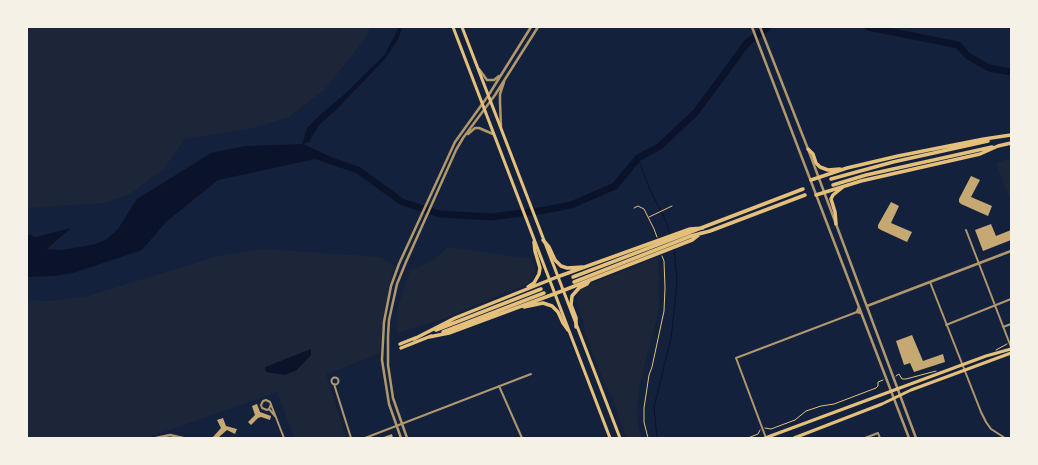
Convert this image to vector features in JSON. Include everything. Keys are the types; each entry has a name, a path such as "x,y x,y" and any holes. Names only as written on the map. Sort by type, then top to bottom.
{"highway":[{"path":"811,180 847,168 961,144 1011,136"},
{"path":"831,179 893,162 1011,136"},
{"path":"833,185 866,175 1011,143"},
{"path":"816,195 844,186 980,154 998,146"},
{"path":"808,149 813,154 820,167 828,170 847,168"},
{"path":"836,224 835,212 830,199 844,186"},
{"path":"574,282 691,235 703,228 803,189"},
{"path":"573,276 658,248 691,235 701,233 805,194"},
{"path":"543,240 549,247 554,260 561,266 567,268 580,266 584,267"},
{"path":"513,294 534,283 538,277 540,268 534,242"},
{"path":"544,293 429,337 400,346 455,318 549,280 584,267 658,248"},
{"path":"429,337 449,333 562,291 590,280 658,248"},
{"path":"576,327 576,318 571,305 572,296 574,292 587,284 590,280"},
{"path":"414,338 541,289"},
{"path":"517,307 543,303 552,306 558,312 568,330"}],"main road":[{"path":"453,27 610,438"},
{"path":"462,27 562,291 620,438"},
{"path":"766,438 898,388 1011,348"},
{"path":"794,438 1011,353"}],"street":[{"path":"401,438 389,404 385,387 382,360 386,310 391,286 445,162 460,134 482,105 532,27"},
{"path":"407,438 395,404 388,360 389,320 401,272 463,138 490,101 538,27"},
{"path":"752,27 909,438"},
{"path":"760,27 808,149 916,438"},
{"path":"476,64 487,80 494,80 504,72"},
{"path":"501,129 500,94 508,74"},
{"path":"463,138 475,128 484,129 493,134"},
{"path":"966,230 1011,348"},
{"path":"867,306 1011,251"},
{"path":"930,282 963,371 986,422 991,429 1005,438"},
{"path":"946,325 1011,299"},
{"path":"857,312 859,307"},
{"path":"766,438 736,358 857,312 862,314"},
{"path":"1003,327 1011,324"},
{"path":"365,438 531,374"},
{"path":"334,384 351,438"},
{"path":"499,386 522,438"},
{"path":"269,409 264,410 262,408 262,403 265,400 268,400 271,404 284,438"},
{"path":"269,409 271,404"},
{"path":"269,409 277,419"},
{"path":"866,438 878,433 880,438"},
{"path":"156,438 170,435 183,438"}],"path":[{"path":"634,208 638,206 644,209 654,229 658,248 664,261 664,311 652,367 649,374 644,408 644,422 648,438"},
{"path":"648,217 672,206"},
{"path":"899,374 902,379 906,380"},
{"path":"766,428 771,429 795,420 806,411 821,406 834,404 876,388 878,386 878,382 887,379"},
{"path":"748,438 758,434 760,430"}],"shaded area":[{"path":"27,27 371,27 364,40 325,89 289,117 249,129 185,139 163,170 130,194 104,203 27,208"},
{"path":"399,27 402,27 399,38 385,59 336,110 319,125 309,142 303,144 329,156 218,180 166,222 142,250 73,273 54,276 27,277 27,234 36,237 71,228 47,249 62,250 96,244 107,239 118,229 137,199 211,153 245,146 302,144 307,128 347,92 385,54"},
{"path":"1011,158 1011,203 996,163"},
{"path":"448,247 532,259 536,271 533,278 527,284 443,319 397,333 397,309 410,270 416,269 433,260"},
{"path":"264,249 380,257 394,266 386,299 379,354 326,374 346,438 294,438 277,392 147,438 27,438 27,300 50,301 88,296 218,256"},
{"path":"658,257 659,302 657,318 639,388 637,411 638,427 642,438 626,438 612,397 604,382 585,333 577,298 580,290 593,283"},
{"path":"311,349 311,355 297,370 285,375 266,372 265,367"}],"building":[{"path":"971,176 980,180 971,197 992,206 988,216 959,202 959,199"},
{"path":"891,202 899,206 891,223 912,232 907,242 878,228 878,225"},
{"path":"991,224 996,236 1011,230 1011,240 983,251 975,230"},
{"path":"912,335 923,361 943,354 945,362 914,372 910,363 904,365 896,341"},
{"path":"257,404 260,412 271,416 270,420 261,417 251,425 248,422 255,415 252,406"},
{"path":"223,418 226,426 237,429 235,434 227,430 219,437 221,438 212,438 221,428 217,420"},
{"path":"392,434 393,438 381,438"}],"waterway":[{"path":"314,155 358,170 402,202 440,214 491,217 571,205 615,186 638,158 660,146 696,112 747,43 768,27"},
{"path":"868,27 958,45 968,56 989,68 1011,72"},
{"path":"638,158 650,190 665,219 670,235"},
{"path":"657,438 654,407 671,338 677,280 674,249"}]}
